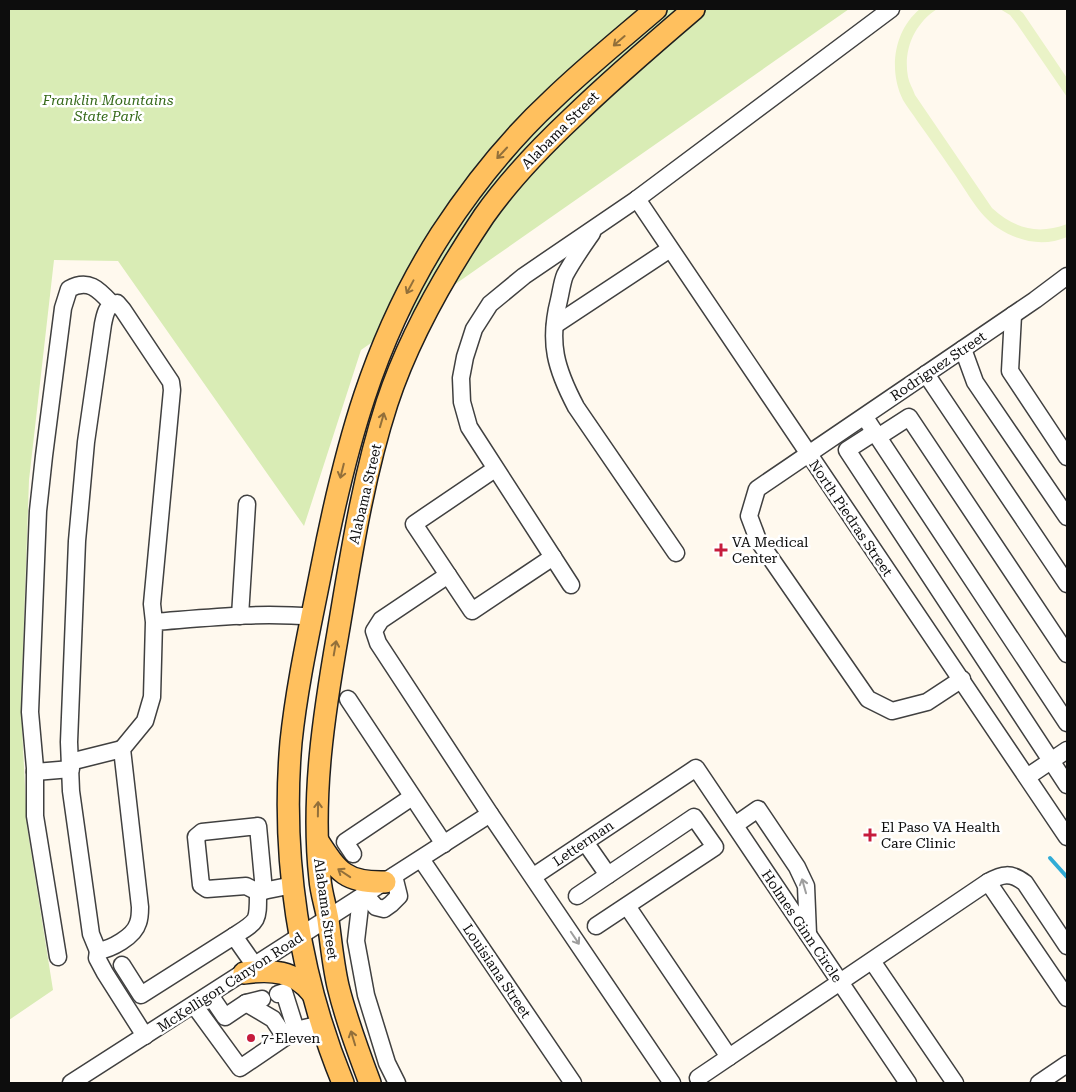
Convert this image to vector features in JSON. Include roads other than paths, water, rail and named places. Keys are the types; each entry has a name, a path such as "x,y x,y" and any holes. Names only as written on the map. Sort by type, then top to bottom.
{"main road":[{"name":"Alabama Street","path":"343,1083 312,993 300,937 292,885 288,827 290,758 298,690 342,469 357,417 385,339 414,280 461,204 497,157 551,100 656,9"},
{"name":"Alabama Street","path":"370,1083 338,985 320,881 317,840 318,799 322,737 359,512 374,448 388,401 414,338 440,285 486,214 513,177 597,93 694,9"},
{"path":"538,150 539,137 551,122 555,112 555,107 551,100"},
{"path":"317,840 338,870 348,877 368,883 390,879"},
{"path":"249,970 287,974 298,979 312,993"}],"street":[{"path":"571,585 469,427 462,402 461,378 474,328 490,304 524,276 637,199 891,9"},
{"name":"North Piedras Street","path":"637,199 1067,837"},
{"path":"598,225 564,276 554,325 553,336 556,362 564,384 576,407 676,553"},
{"path":"554,325 670,249"},
{"name":"Rodriguez Street","path":"962,680 927,702 892,712 868,699 758,540 749,516 757,489 1047,292 1067,276"},
{"path":"58,957 34,816 34,772 30,712 38,511 63,308 69,289 76,285 95,287 112,304"},
{"path":"34,772 70,765 122,749 145,721 152,697 154,622 152,604 172,390 171,382 117,303 112,304 107,309 103,324 86,442 76,542 70,683 70,765 71,791 91,934 98,952 97,958 145,1036"},
{"path":"1013,315 1010,371 1067,457"},
{"path":"963,349 975,382 1067,517"},
{"path":"926,374 1067,584"},
{"path":"864,416 1067,723"},
{"path":"1067,654 909,417 847,450 1067,785"},
{"path":"495,469 414,524 472,611 553,557"},
{"path":"240,616 247,504"},
{"path":"448,575 381,620 374,631 378,643 490,814 534,876 672,1083"},
{"path":"154,622 240,616 291,615 312,617"},
{"path":"348,699 444,844"},
{"path":"98,952 108,949 130,934 138,924 140,907 122,749"},
{"path":"1027,777 1067,750"},
{"name":"Holmes Ginn Circle","path":"696,768 808,934 902,1081"},
{"name":"Letterman","path":"534,876 696,768"},
{"path":"353,854 345,842 412,797"},
{"path":"735,825 758,810 797,867 806,886 808,934"},
{"name":"McKelligon Canyon Road","path":"70,1083 490,814"},
{"path":"577,896 694,817 714,848 596,926"},
{"path":"123,1002 141,995 234,936 254,923 258,916 261,891 258,826 202,832 196,837 201,885 207,889 246,886 261,891 292,885"},
{"path":"585,842 608,875"},
{"name":"Louisiana Street","path":"421,859 573,1083"},
{"path":"698,1078 729,1057 756,1031 807,997 840,983 988,882 1000,876 1009,874 1025,883 1067,946"},
{"path":"363,896 376,907 384,909 392,904 398,896 390,879"},
{"path":"988,882 1067,998"},
{"path":"363,896 356,941 366,995 387,1063 397,1083"},
{"path":"627,906 729,1057"},
{"path":"234,936 249,970"},
{"path":"872,961 955,1083"},
{"path":"122,965 141,995"},
{"path":"210,1027 246,1003 284,992 291,1033"},
{"path":"210,995 225,1016"},
{"path":"246,1003 273,1019 291,1033"},
{"path":"194,1005 240,1068 291,1033 322,1024"},
{"path":"1039,1083 1067,1064"}],"waterway":[{"path":"1050,858 1067,877"}],"place":[{"name":"VA Medical Center","path":"721,550"},
{"name":"El Paso VA Health Care Clinic","path":"870,835"},
{"name":"7-Eleven","path":"251,1038"}],"park label":[{"name":"Franklin Mountains State Park","path":"108,108"}]}
